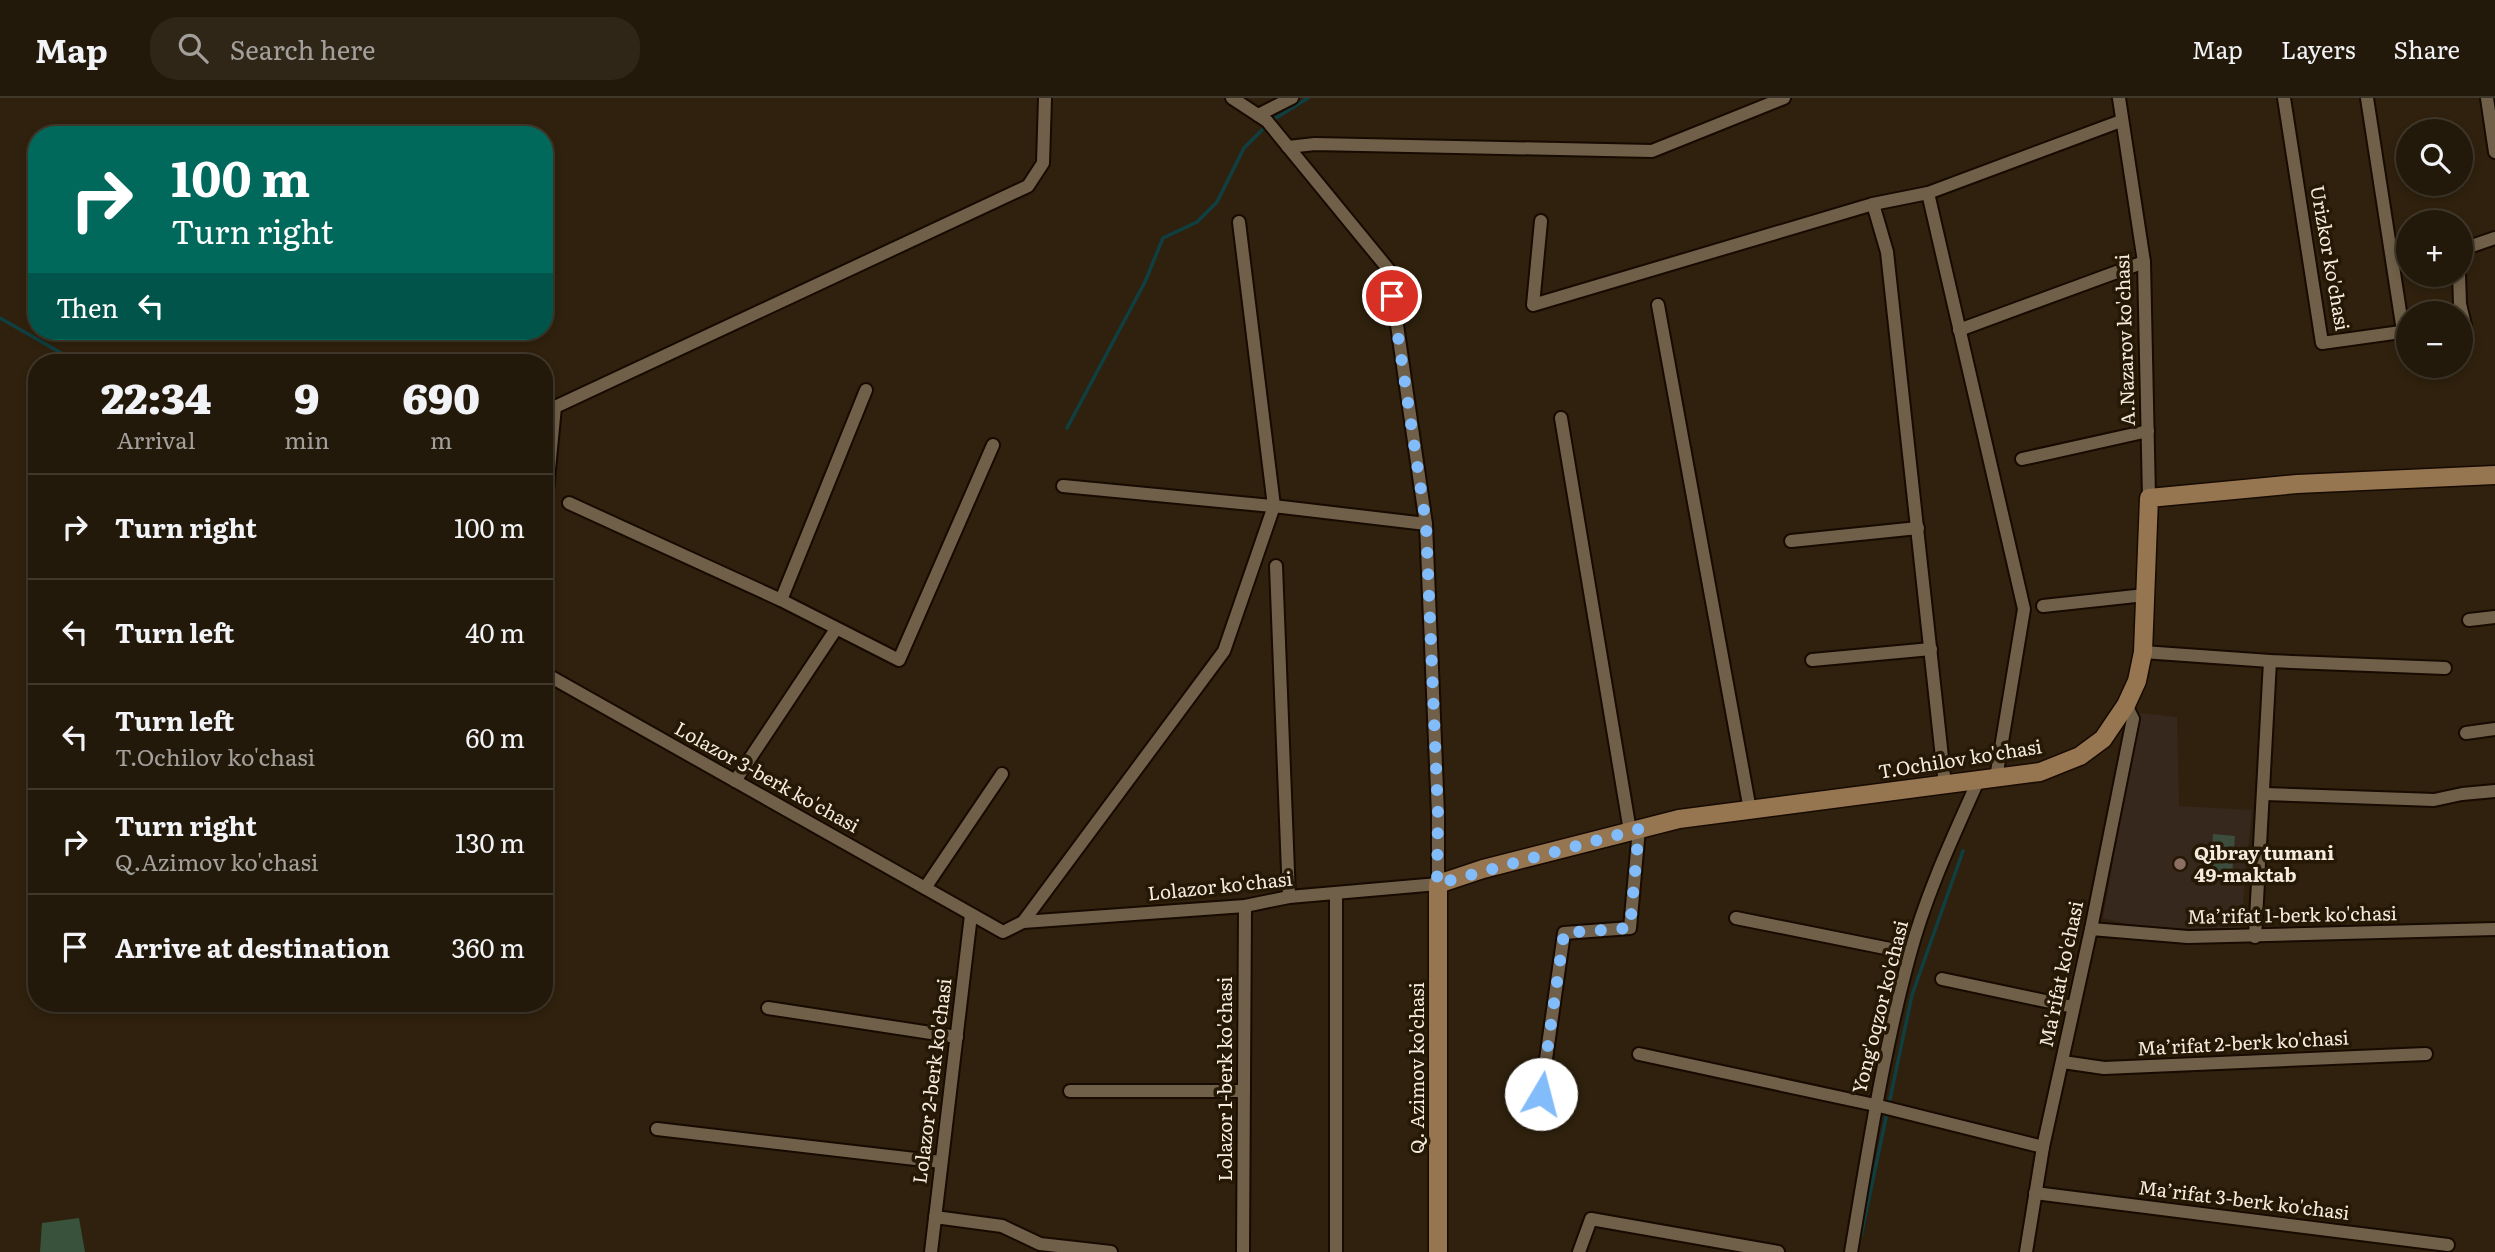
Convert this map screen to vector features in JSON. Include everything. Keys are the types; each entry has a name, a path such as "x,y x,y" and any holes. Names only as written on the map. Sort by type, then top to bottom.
{"main road":[{"path":"2149,498 2297,484 2495,475"},
{"name":"T.Ochilov ko'chasi","path":"1437,884 1679,819 2040,772 2080,756 2103,739 2126,705 2137,681 2143,652 2149,498"},
{"name":"Q. Azimov ko'chasi","path":"1437,884 1438,1252"}],"street":[{"path":"553,428 555,407 1028,186 1043,163 1045,98"},
{"path":"1232,98 1267,121 1389,270 1426,524 1438,814 1437,884"},
{"path":"1258,114 1292,98"},
{"path":"1288,147 1315,144 1652,151 1784,98"},
{"name":"A.Nazarov ko'chasi","path":"2119,98 2144,262 2149,498"},
{"name":"Urizkor ko'chasi","path":"2284,98 2322,343 2396,332"},
{"path":"2367,98 2401,301"},
{"path":"2487,98 2495,152"},
{"path":"1541,221 1533,305 1873,204 1928,193 2121,121"},
{"name":"Yong'oqzor ko'chasi","path":"1851,1252 1875,1105 1910,953 1939,867 1987,779 2024,609 1928,193"},
{"path":"1873,204 1887,252 1945,785"},
{"path":"1023,922 1224,651 1274,506 1239,222"},
{"path":"2473,246 2495,239"},
{"path":"1959,331 2144,262"},
{"path":"1658,305 1750,810"},
{"path":"781,600 866,390"},
{"path":"1541,1094 1564,933 1630,928 1635,830 1561,418"},
{"path":"2022,460 2148,431"},
{"path":"569,503 781,600 899,660 993,445"},
{"path":"1063,486 1426,524"},
{"path":"1791,541 1918,527"},
{"path":"1276,566 1289,897"},
{"path":"2043,606 2145,596"},
{"path":"2469,620 2495,617"},
{"path":"735,781 836,629"},
{"path":"1812,660 1931,649"},
{"path":"2143,652 2270,661 2445,668"},
{"path":"2255,937 2270,661"},
{"name":"Lolazor 3-berk ko'chasi","path":"553,678 971,915"},
{"name":"Ma'rifat ko'chasi","path":"2026,1252 2043,1147 2091,929 2133,719 2126,705"},
{"path":"2466,733 2495,729"},
{"path":"925,888 1002,774"},
{"path":"2264,794 2434,800 2495,791"},
{"name":"Lolazor ko'chasi","path":"971,915 1003,932 1023,922 1244,906 1289,897 1437,884"},
{"path":"1336,894 1336,1252"},
{"name":"Lolazor 1-berk ko'chasi","path":"1243,1252 1244,906"},
{"name":"Lolazor 2-berk ko'chasi","path":"931,1252 971,915"},
{"path":"1736,918 1910,953"},
{"name":"Ma’rifat 1-berk ko'chasi","path":"2091,929 2188,937 2495,929"},
{"path":"1942,979 2073,1007"},
{"path":"768,1008 957,1037"},
{"path":"1639,1054 1875,1105 2043,1147"},
{"name":"Ma’rifat 2-berk ko'chasi","path":"2063,1062 2104,1068 2426,1054"},
{"path":"1070,1091 1244,1091"},
{"path":"657,1129 941,1161"},
{"name":"Ma’rifat 3-berk ko'chasi","path":"2035,1193 2448,1245"},
{"path":"935,1217 1002,1226 1040,1244 1111,1252"},
{"path":"1578,1252 1591,1219 1778,1252"}],"shaded area":[{"name":"Qibray tumani 49-maktab","path":"2139,713 2177,717 2179,806 2252,810 2240,931 2137,927 2103,918"}],"green space":[{"path":"2213,834 2235,836 2232,875 2210,873"},
{"path":"79,1218 85,1252 40,1252 42,1223"}],"waterway":[{"path":"1271,121 1308,98"},
{"path":"1067,428 1145,282 1163,238 1197,222 1217,202 1244,148 1262,130"},
{"path":"0,318 28,334"},
{"path":"38,340 63,354"},
{"path":"1861,1236 1912,995 1963,851"}],"place":[{"name":"Qibray tumani 49-maktab","path":"2180,864"}],"route":[{"path":"1392,296 1426,524 1438,814 1437,884 1483,869 1639,829 1630,928 1564,933 1541,1094"}]}
